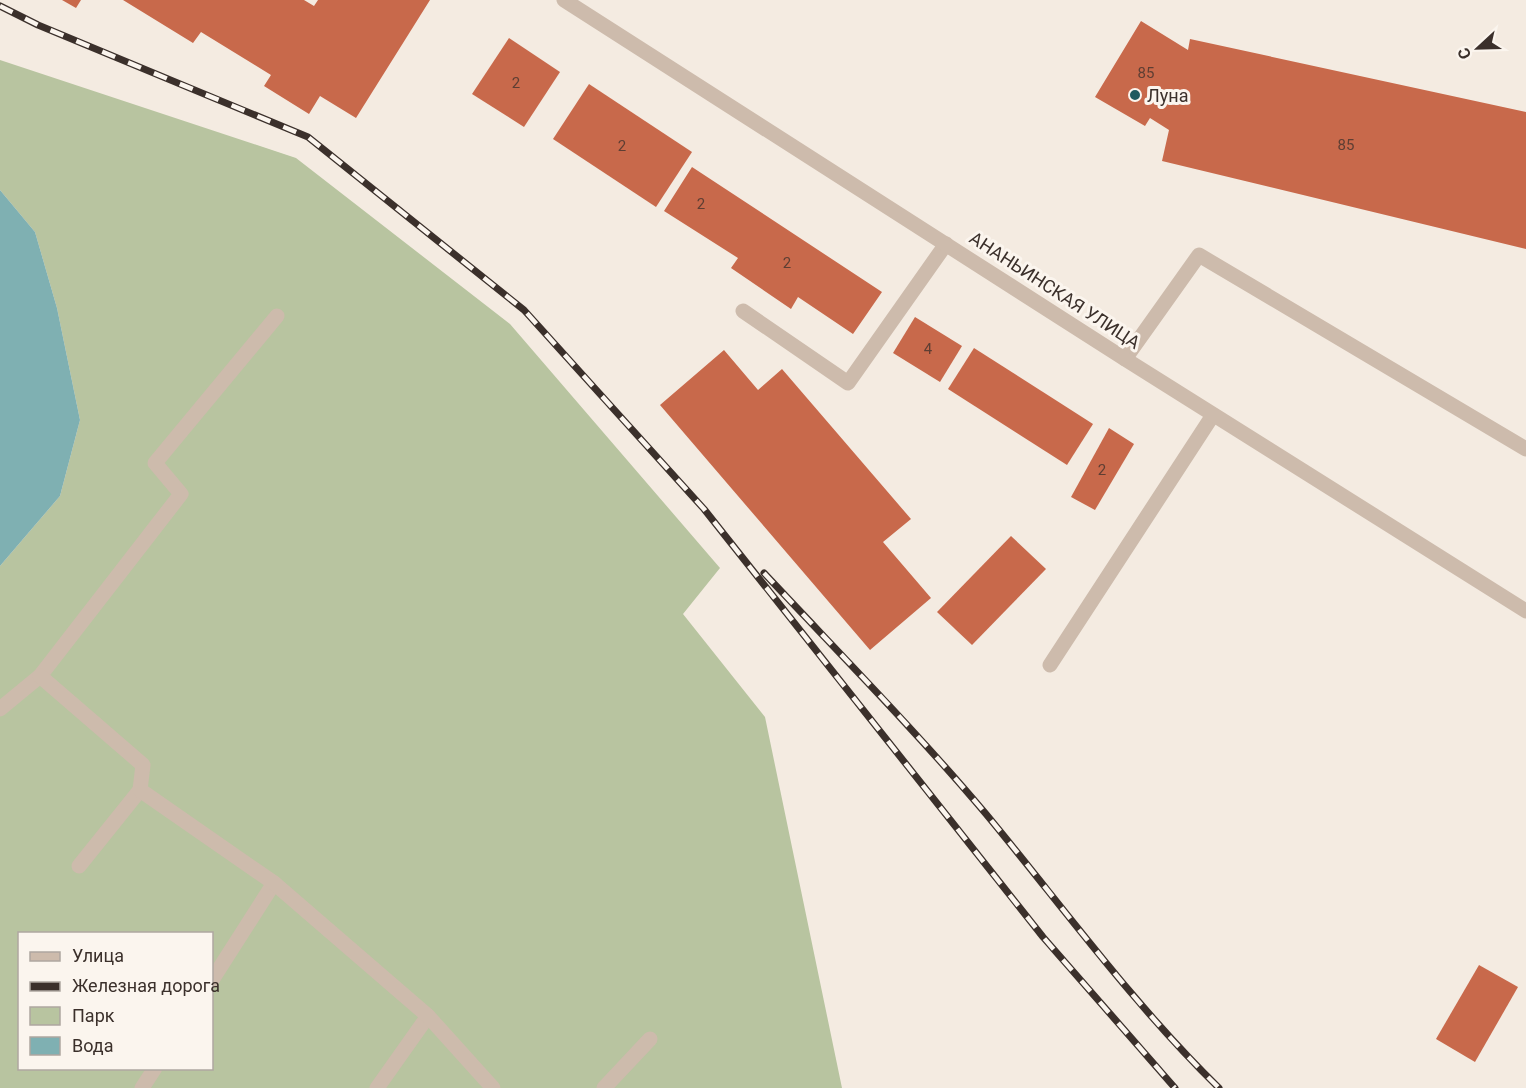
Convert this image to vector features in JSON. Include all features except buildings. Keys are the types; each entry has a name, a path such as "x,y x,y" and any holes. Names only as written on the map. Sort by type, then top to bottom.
{"street":[{"name":"АНАНЬИНСКАЯ УЛИЦА","path":"564,0 1213,415 1526,611"},
{"path":"743,311 849,383 946,244"},
{"path":"1125,359 1199,255 1526,449"},
{"path":"0,709 40,676 181,494 155,464 277,316"},
{"path":"1050,665 1213,415"},
{"path":"40,676 143,765 140,790 79,866"},
{"path":"140,790 274,883 428,1016 493,1088"},
{"path":"213,978 274,883"},
{"path":"377,1088 428,1016"},
{"path":"604,1088 650,1039"},
{"path":"142,1088 154,1070"}],"green space":[{"path":"0,60 296,158 510,324 720,568 683,614 765,717 842,1088 0,1088 0,566 60,496 80,420 57,308 35,232 0,190"}],"water":[{"path":"0,190 35,232 57,308 80,420 60,496 0,566"}],"railway":[{"path":"0,6 38,25 308,137 524,310 704,509 1043,937 1175,1088"},
{"path":"764,573 877,692 959,783 1128,989 1187,1056 1219,1088"}],"place":[{"name":"Луна","path":"1135,95"}]}
